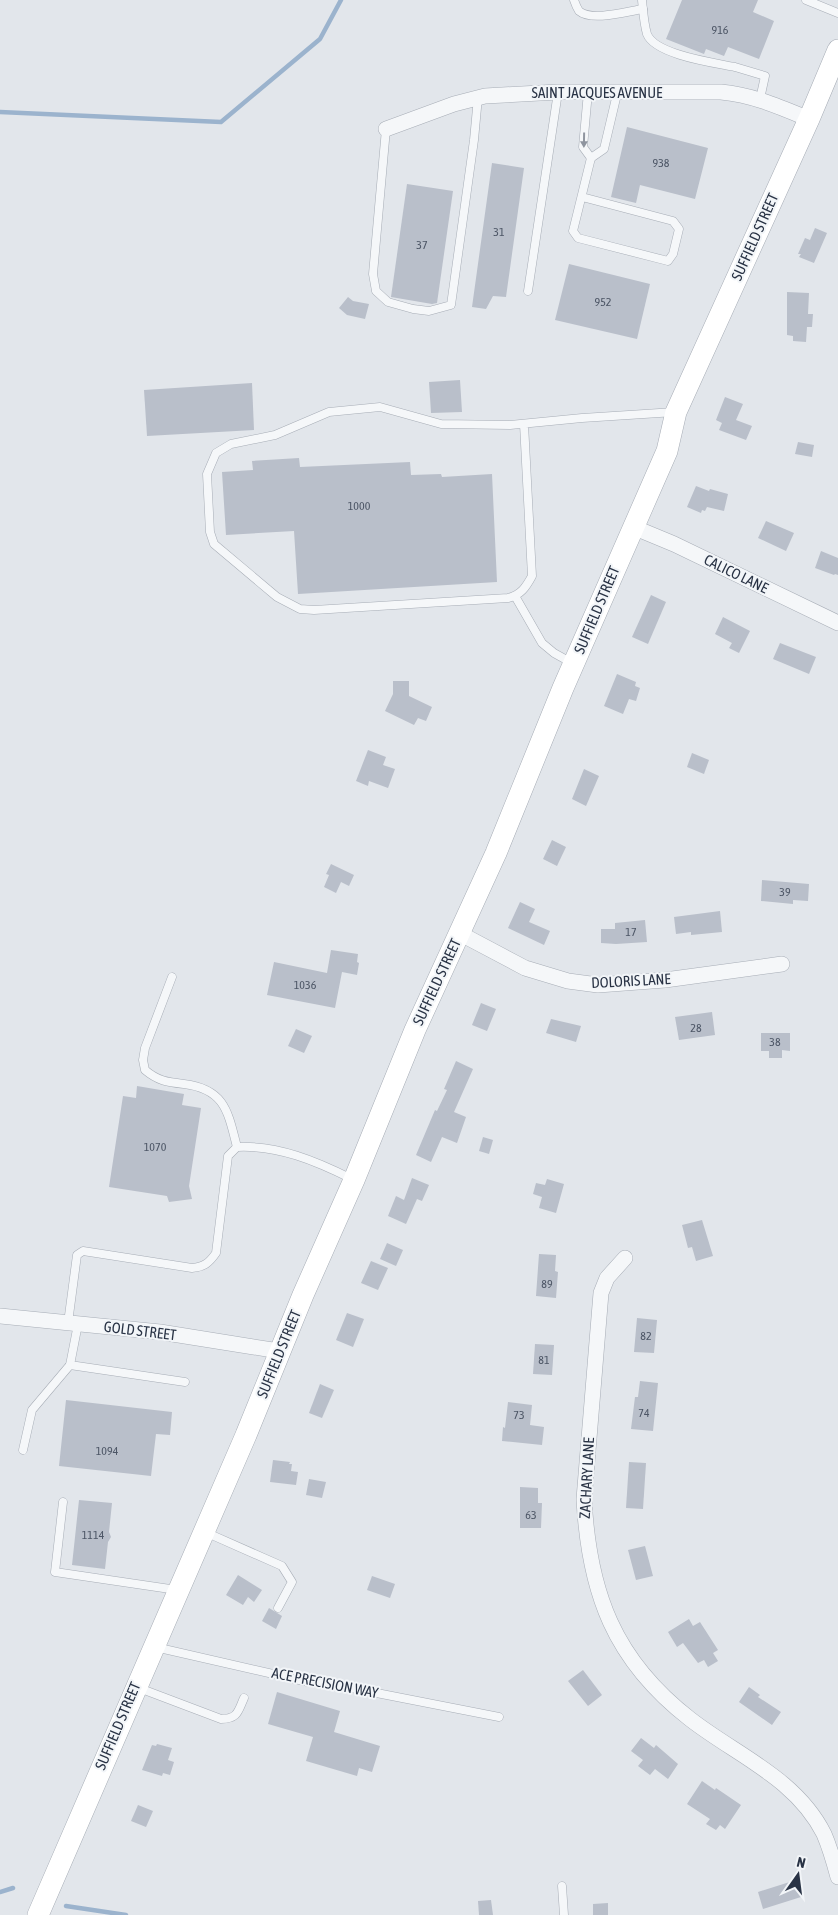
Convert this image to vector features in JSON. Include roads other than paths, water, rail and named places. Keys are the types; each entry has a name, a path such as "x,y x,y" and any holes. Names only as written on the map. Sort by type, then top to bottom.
{"main road":[{"name":"SUFFIELD STREET","path":"38,1915 177,1590 246,1435 279,1351 354,1180 414,1030 496,853 574,664 666,451 676,412 809,119 838,50"}],"street":[{"name":"SAINT JACQUES AVENUE","path":"386,128 478,97 558,92 617,94 721,92 740,94 809,119"},
{"name":"CALICO LANE","path":"633,527 674,544 838,623"},
{"name":"DOLORIS LANE","path":"459,933 525,968 568,981 598,985 665,980 782,964"},
{"name":"ZACHARY LANE","path":"625,1258 607,1278 601,1293 584,1499 589,1552 597,1590 609,1620 623,1647 642,1674 666,1700 691,1720 774,1776 806,1808 823,1833 838,1877"},
{"name":"GOLD STREET","path":"0,1316 160,1332 279,1351"}],"lane":[{"path":"574,0 579,11 588,15 598,16 643,9"},
{"path":"642,0 648,36 654,42 687,58 715,65 735,67 765,76 760,100"},
{"path":"808,0 838,13"},
{"path":"528,291 558,92"},
{"path":"588,92 583,147 591,158"},
{"path":"582,197 673,221 679,229 673,254 668,261 578,238 573,231 591,158 604,149 617,94"},
{"path":"386,128 373,274 376,291 388,302 413,310 429,311 451,305 472,159 478,97"},
{"path":"524,424 532,576 521,593 515,596 508,598 314,610 300,609 277,597 214,544 210,532 207,474 216,453 231,444 275,434 329,412 380,407 441,424 524,424 676,412"},
{"path":"515,596 542,643 554,653 574,664"},
{"path":"172,977 145,1048 143,1060 145,1070 156,1079 207,1090 221,1100 229,1115 237,1147"},
{"path":"23,1450 32,1410 70,1365 77,1254 82,1251 192,1268 202,1267 210,1262 216,1253 228,1156 237,1147 251,1146 294,1154 315,1161 354,1180"},
{"path":"70,1365 185,1382"},
{"path":"63,1502 55,1572 177,1590"},
{"path":"203,1531 282,1566 292,1582 278,1608"},
{"name":"ACE PRECISION WAY","path":"153,1646 308,1682 346,1687 499,1717"},
{"path":"136,1686 221,1719 230,1719 236,1715 244,1698"},
{"path":"562,1886 564,1915"}],"waterway":[{"path":"0,112 221,122 320,39 341,0"},
{"path":"0,1892 13,1888"},
{"path":"66,1906 126,1915"}]}
